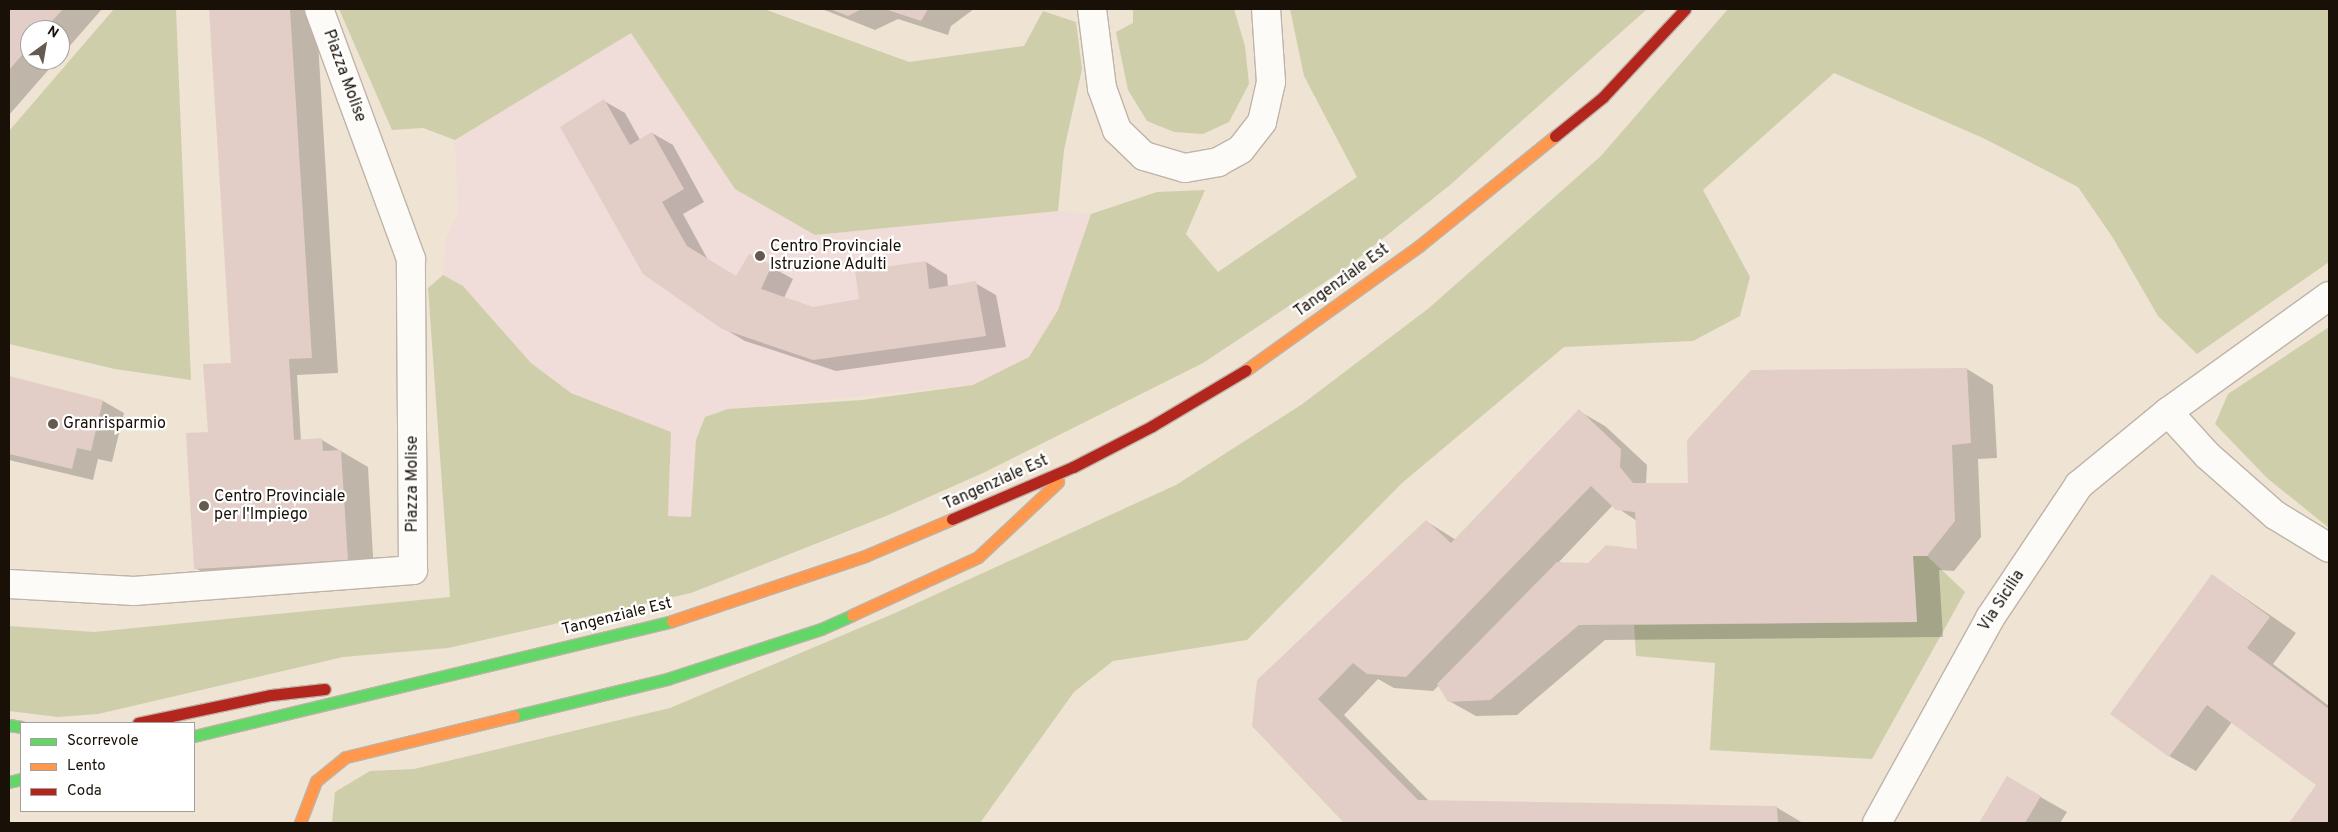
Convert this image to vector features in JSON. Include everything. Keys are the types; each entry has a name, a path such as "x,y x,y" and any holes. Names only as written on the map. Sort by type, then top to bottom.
{"main road":[{"name":"Tangenziale Est","path":"195,736 421,680 657,626 865,556 1073,467 1152,426 1247,369 1419,246 1603,97 1684,9"},
{"path":"300,823 316,781 346,756 667,679 821,629 978,557 1073,467"},
{"path":"143,722 271,695 421,680"}],"street":[{"name":"Piazza Molise","path":"9,584 134,591 413,570 411,259 319,9"},
{"path":"1092,9 1102,88 1117,130 1144,156 1185,168 1218,162 1241,149 1262,122 1271,82 1266,9"},
{"name":"Via Sicilia","path":"1877,823 1990,618 2079,485 2168,412 2329,296"},
{"path":"2168,412 2207,455 2275,515 2329,548"}],"shaded area":[{"name":"Centro Provinciale Istruzione Adulti","path":"631,33 735,189 815,235 1058,211 1091,214 1058,310 1029,357 973,385 728,409 706,417 696,440 691,517 668,516 671,432 572,393 531,363 463,286 443,275 446,237 458,213 455,140"}],"green space":[{"path":"114,9 176,9 191,380 115,369 9,344 9,131 62,70 70,70 70,60"},
{"path":"339,9 764,9 909,62 1024,46 1043,11 1076,22 1082,69 1064,150 1058,211 815,235 735,189 631,33 455,140 423,128 392,130"},
{"path":"1133,9 1234,9 1245,46 1249,84 1229,122 1203,134 1174,132 1147,121 1128,90 1116,32 1133,23"},
{"path":"1290,9 1647,9 1450,185 1346,268 1203,363 983,473 886,516 691,593 448,648 343,657 98,714 58,717 9,711 9,626 94,632 450,597 428,288 443,275 463,286 531,363 571,393 671,432 668,516 691,517 696,440 705,417 728,409 862,400 973,385 1029,357 1058,310 1091,214 1157,192 1205,190 1186,234 1218,272 1357,177 1304,76"},
{"path":"1728,9 2329,9 2329,262 2197,354 2158,316 2113,238 2078,187 1983,138 1834,73 1703,190 1750,277 1740,316 1693,341 1564,347 1402,483 1247,640 1113,661 1074,692 980,823 332,823 335,792 370,771 414,769 670,708 895,613 1176,485 1301,405 1429,308 1601,156"},
{"path":"2329,327 2329,528 2267,478 2215,424 2228,394"},
{"path":"1913,556 1927,556 1965,592 1872,759 1710,750 1715,663 1636,656 1634,625 1917,622"}],"building":[{"path":"9,9 63,9 53,20 20,20 20,57 9,70"},
{"path":"209,9 290,9 312,358 289,359 294,440 322,438 323,451 341,450 348,560 194,569 186,433 208,432 203,364 231,363"},
{"path":"830,9 862,9 848,16"},
{"path":"885,9 928,9 921,21"},
{"path":"604,99 630,145 652,132 684,189 662,202 687,246 736,276 749,254 772,265 761,289 813,307 859,299 855,271 926,261 929,289 976,281 986,336 813,360 722,329 643,274 560,127"},
{"path":"1967,368 1971,443 1952,445 1955,521 1927,556 1913,556 1917,622 1579,625 1490,700 1448,702 1437,684 1557,562 1588,563 1606,545 1637,549 1635,512 1616,510 1591,486 1406,677 1367,674 1353,663 1318,699 1418,800 1777,806 1778,823 1344,823 1252,726 1257,680 1426,520 1451,543 1579,409 1621,449 1620,467 1633,483 1688,483 1687,440 1751,370"},
{"name":"Granrisparmio","path":"9,376 103,400 91,451 77,448 72,469 9,454"},
{"path":"2212,574 2270,617 2247,648 2329,709 2329,823 2289,823 2316,785 2207,705 2169,757 2110,714"},
{"path":"2007,776 2041,796 2025,823 1979,823"}],"traffic: fast":[{"path":"514,716 667,679 821,629 852,615"},
{"path":"195,736 672,621"},
{"path":"9,725 20,727"},
{"path":"9,782 20,779"}],"traffic: slow":[{"path":"1246,370 1419,246 1555,136"},
{"path":"852,615 978,557 1058,482"},
{"path":"672,621 865,556 952,519"},
{"path":"300,823 316,781 346,757 514,716"}],"traffic: jam":[{"path":"1555,136 1603,97 1685,9"},
{"path":"952,519 1073,467 1152,426 1246,370"},
{"path":"143,722 271,695 325,689"}],"place":[{"name":"Centro Provinciale Istruzione Adulti","path":"760,256"},
{"name":"Granrisparmio","path":"53,424"},
{"name":"Centro Provinciale per l'Impiego","path":"204,506"}]}
